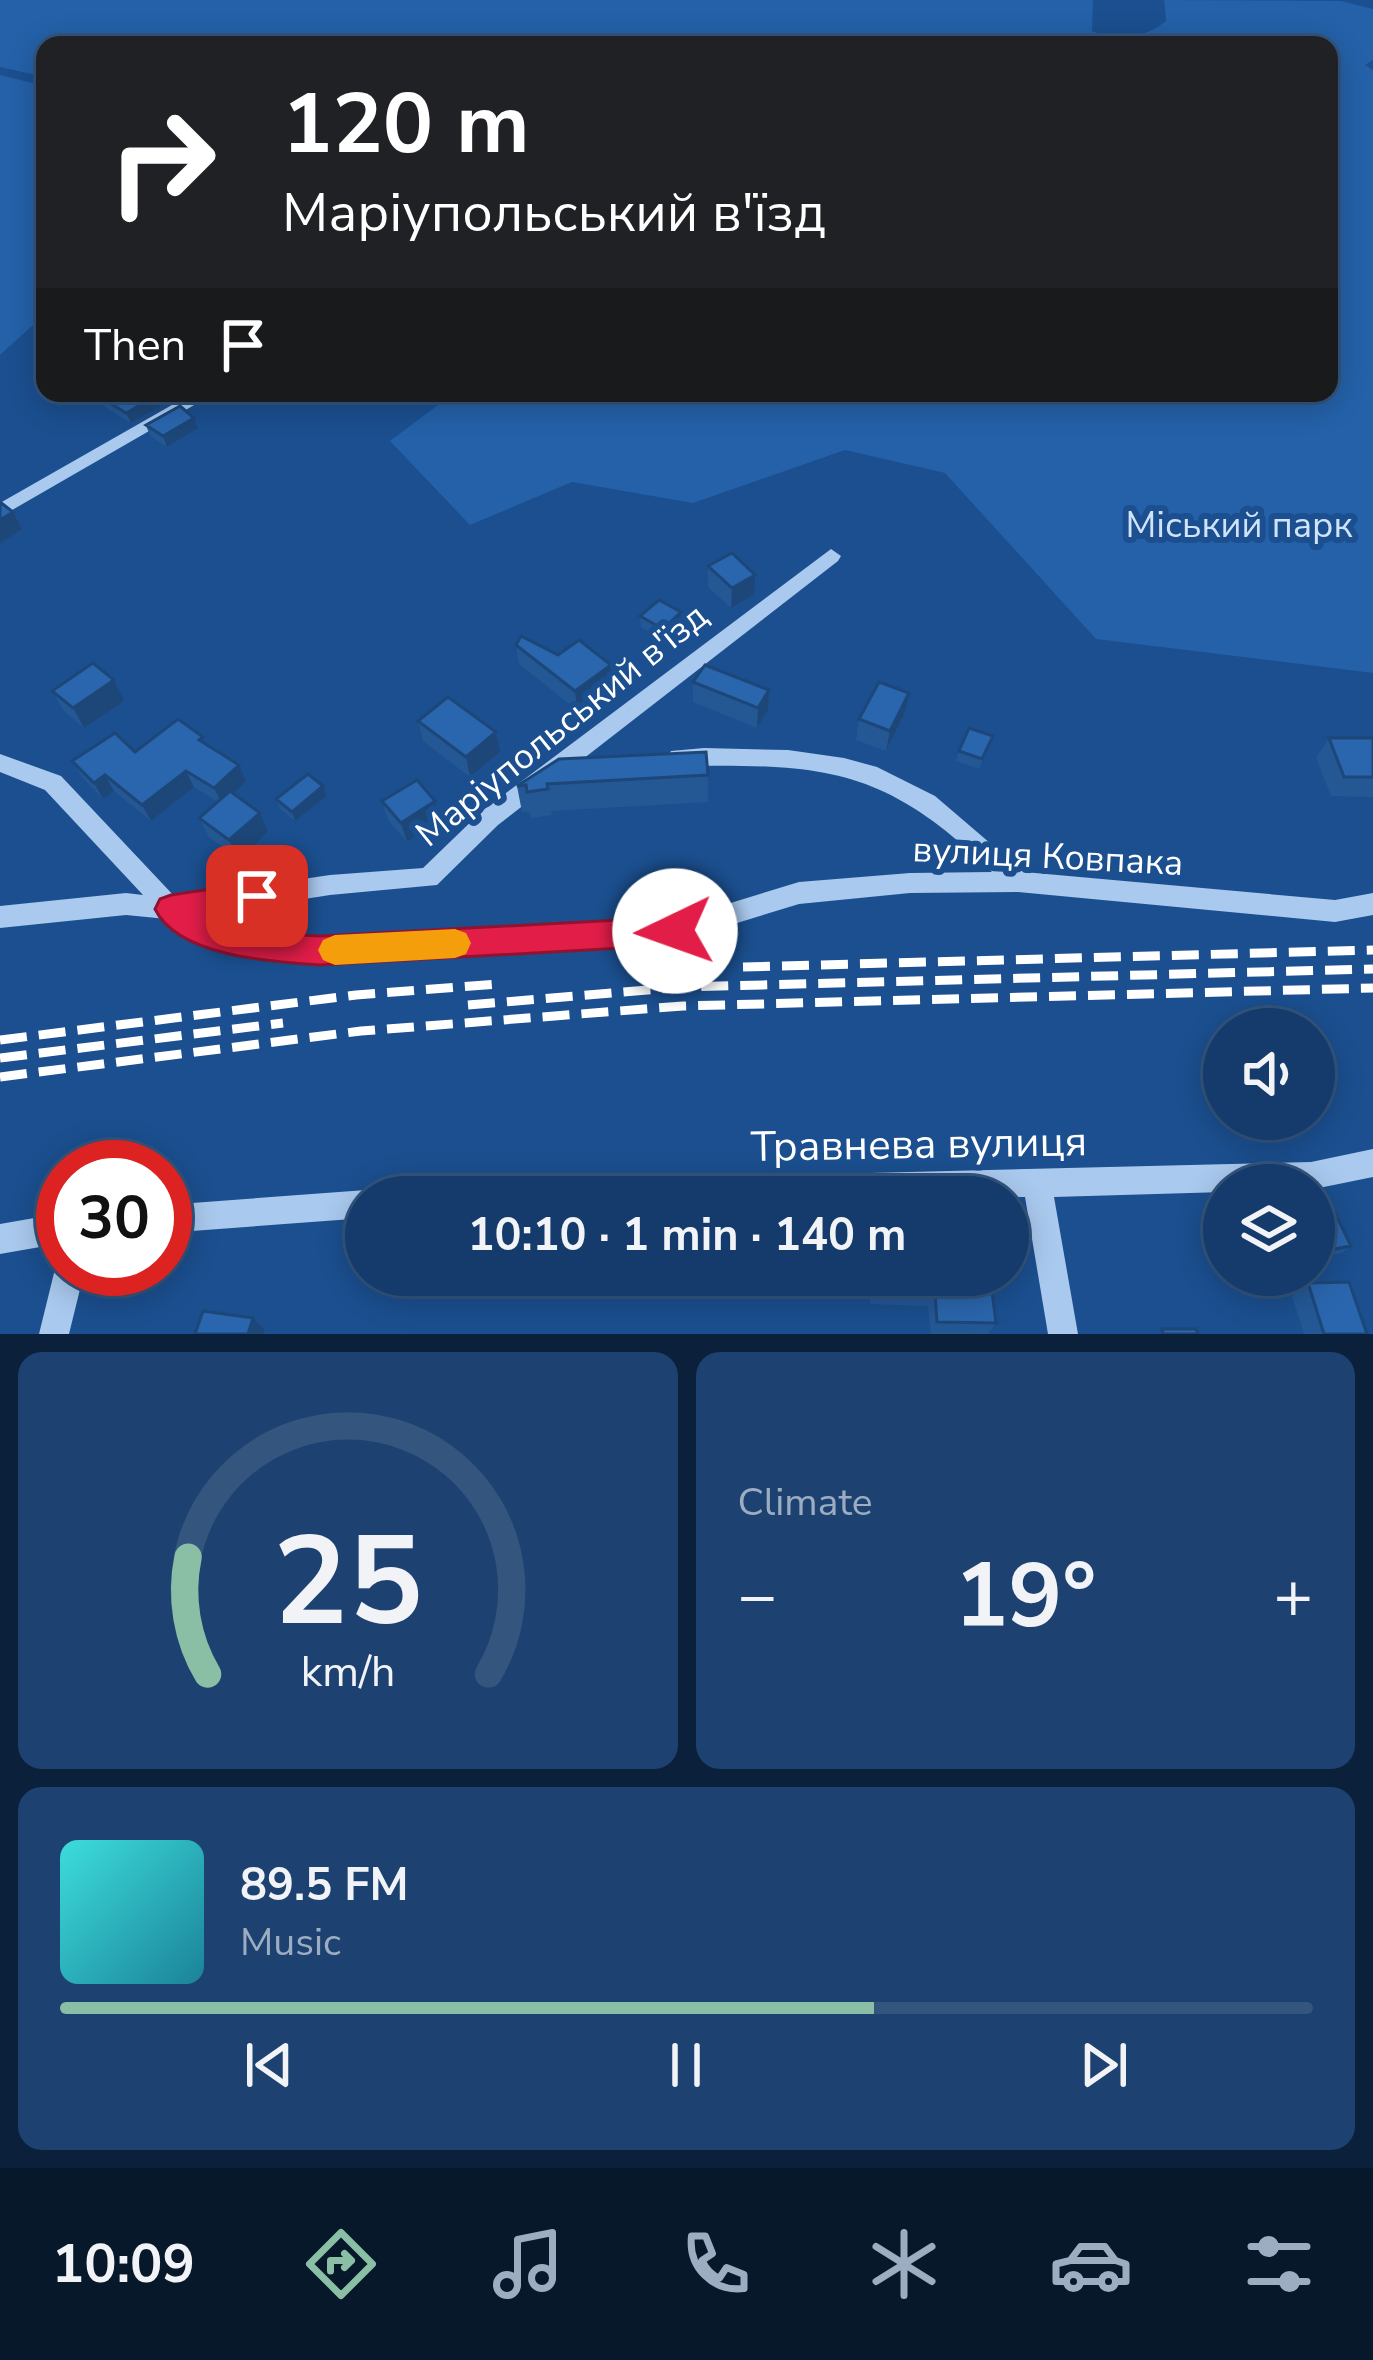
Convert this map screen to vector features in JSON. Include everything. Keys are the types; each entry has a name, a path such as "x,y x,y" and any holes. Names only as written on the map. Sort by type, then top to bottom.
{"street":[{"path":"0,511 190,402"},
{"name":"Маріупольський в'їзд","path":"171,909 330,885 429,878 490,818 831,556"},
{"path":"660,757 775,756 892,782 971,836 1018,883"},
{"path":"567,758 614,758"},
{"name":"вулиця Ковпака","path":"0,763 53,783 171,909 214,936 262,947 320,951 675,931 799,893 910,883 1018,883 1335,911 1373,904"},
{"path":"0,917 106,905 171,909"},
{"name":"Травнева вулиця","path":"1029,1183 1311,1176 1373,1163"},
{"path":"1037,1183 1063,1334"},
{"path":"192,1217 345,1206"},
{"path":"0,1239 36,1233"},
{"path":"54,1334 63,1296"}],"green space":[{"name":"Міський парк","path":"0,0 1093,0 1092,31 1114,36 36,36 36,75 0,67"},
{"name":"Міський парк","path":"1164,0 1341,1 1373,9 1373,60 1365,65 1373,70 1373,673 1096,639 945,473 845,450 693,503 572,482 470,525 390,441 442,402 1338,402 1338,36 1130,36 1166,21"},
{"path":"0,75 36,84 36,322 0,355"}],"building":[{"path":"108,402 146,402 126,413"},
{"path":"180,406 194,418 163,436 146,425"},
{"path":"0,502 13,512 0,520"},
{"path":"732,553 755,575 732,588 708,566"},
{"path":"659,600 681,612 663,629 640,616"},
{"path":"521,636 558,655 579,640 611,665 575,691 516,645"},
{"path":"93,663 114,680 73,708 52,691"},
{"path":"705,665 769,690 758,708 693,682"},
{"path":"879,682 909,693 890,731 859,719"},
{"path":"448,697 496,732 466,757 418,721"},
{"path":"178,719 203,737 199,740 239,765 214,788 186,771 142,805 105,775 94,783 72,761 115,733 135,752"},
{"path":"969,728 993,736 982,759 959,751"},
{"path":"1329,738 1373,738 1373,777 1344,777"},
{"path":"706,752 708,775 547,784 548,789 527,792 526,785 517,786 559,759"},
{"path":"308,774 323,786 292,812 276,799"},
{"path":"417,780 435,801 401,823 382,801"},
{"path":"230,791 260,813 229,840 199,818"},
{"path":"1335,1213 1351,1246 1335,1249"},
{"path":"1335,1282 1349,1282 1367,1334 1324,1334 1312,1296 1335,1296"},
{"path":"935,1296 993,1296 996,1323 937,1322"},
{"path":"203,1311 253,1318 248,1334 195,1334"},
{"path":"1162,1329 1196,1329 1198,1334 1163,1334"}],"railway":[{"path":"743,967 1373,950"},
{"path":"468,1005 684,987 1373,969"},
{"path":"0,1040 356,995 498,984"},
{"path":"0,1077 361,1031 683,1006 1373,988"},
{"path":"0,1058 283,1023"}],"slow traffic":[{"path":"335,950 455,943"}],"route":[{"path":"257,896 171,909 214,936 262,947 320,951 675,931"}]}
